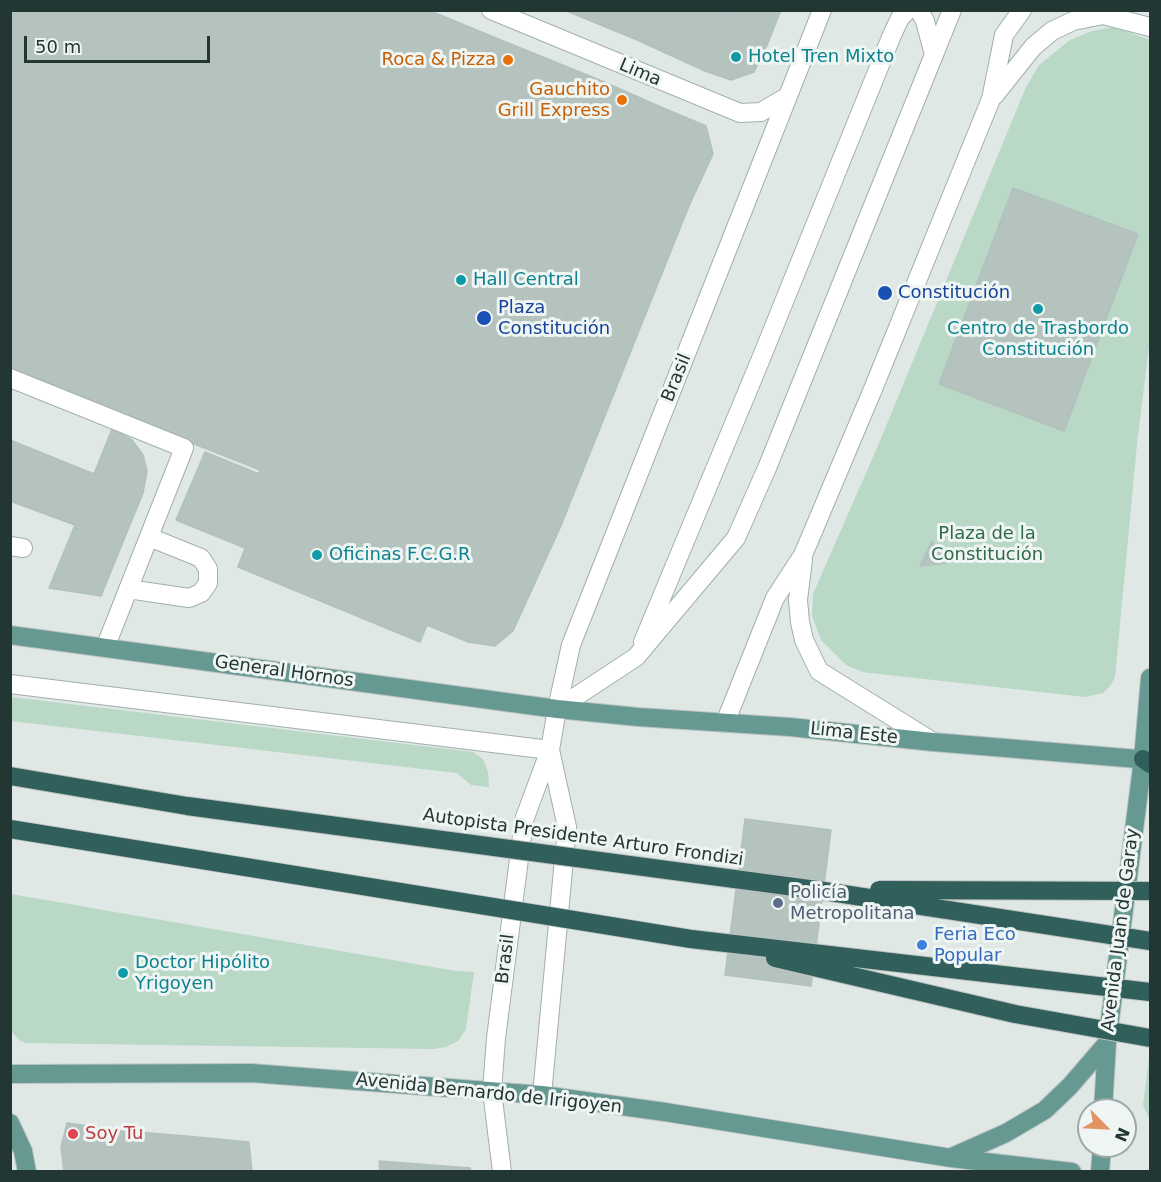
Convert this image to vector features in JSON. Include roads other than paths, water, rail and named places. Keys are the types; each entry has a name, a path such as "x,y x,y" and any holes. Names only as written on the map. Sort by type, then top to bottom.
{"highway":[{"name":"Autopista Presidente Arturo Frondizi","path":"10,776 187,806 817,890 1150,941"},
{"path":"10,829 691,939 1150,992"},
{"path":"817,890 1150,891"},
{"path":"1049,891 1150,901"},
{"path":"691,939 1015,1014 1150,1038"}],"main road":[{"name":"General Hornos","path":"10,635 557,709"},
{"name":"Avenida Juan de Garay","path":"1104,1098 1107,1043 1148,761 1150,678"},
{"name":"Lima Este","path":"557,709 790,727 1148,761"},
{"path":"951,1158 989,1142 1034,1118 1059,1098 1107,1043"},
{"name":"Avenida Bernardo de Irigoyen","path":"10,1074 251,1073 542,1095 665,1112 951,1158 1072,1172"},
{"path":"10,1124 23,1150 27,1172"}],"street":[{"name":"Lima","path":"491,10 740,113 761,112 788,96"},
{"name":"Brasil","path":"502,1172 492,1091 496,1038 524,820 550,750 571,645 822,10"},
{"path":"636,657 760,361 892,35 900,18 908,10"},
{"path":"919,10 925,21 934,55"},
{"path":"557,709 636,657 736,538 767,468 952,10"},
{"path":"725,723 775,598 803,555 991,99 1004,35 1022,10"},
{"path":"991,99 1033,47 1052,31 1073,21 1103,15 1150,27"},
{"path":"10,378 184,448 105,648"},
{"path":"128,589 189,598 201,593 208,583 208,569 201,558 149,537"},
{"path":"803,555 798,600 800,622 804,640 819,671 839,685 861,695 933,742"},
{"path":"10,684 550,750"},
{"name":"Brasil","path":"542,1095 567,827 550,750"}],"place":[{"name":"Hotel Tren Mixto","path":"736,57"},
{"name":"Roca & Pizza","path":"508,60"},
{"name":"Gauchito Grill Express","path":"622,100"},
{"name":"Hall Central","path":"461,280"},
{"name":"Constitución","path":"885,293"},
{"name":"Centro de Trasbordo Constitución","path":"1038,309"},
{"name":"Plaza Constitución","path":"484,318"},
{"name":"Oficinas F.C.G.R","path":"317,555"},
{"name":"Policía Metropolitana","path":"778,903"},
{"name":"Feria Eco Popular","path":"922,945"},
{"name":"Doctor Hipólito Yrigoyen","path":"123,973"},
{"name":"Soy Tu","path":"73,1134"}],"park label":[{"name":"Plaza de la Constitución","path":"987,544"}]}
